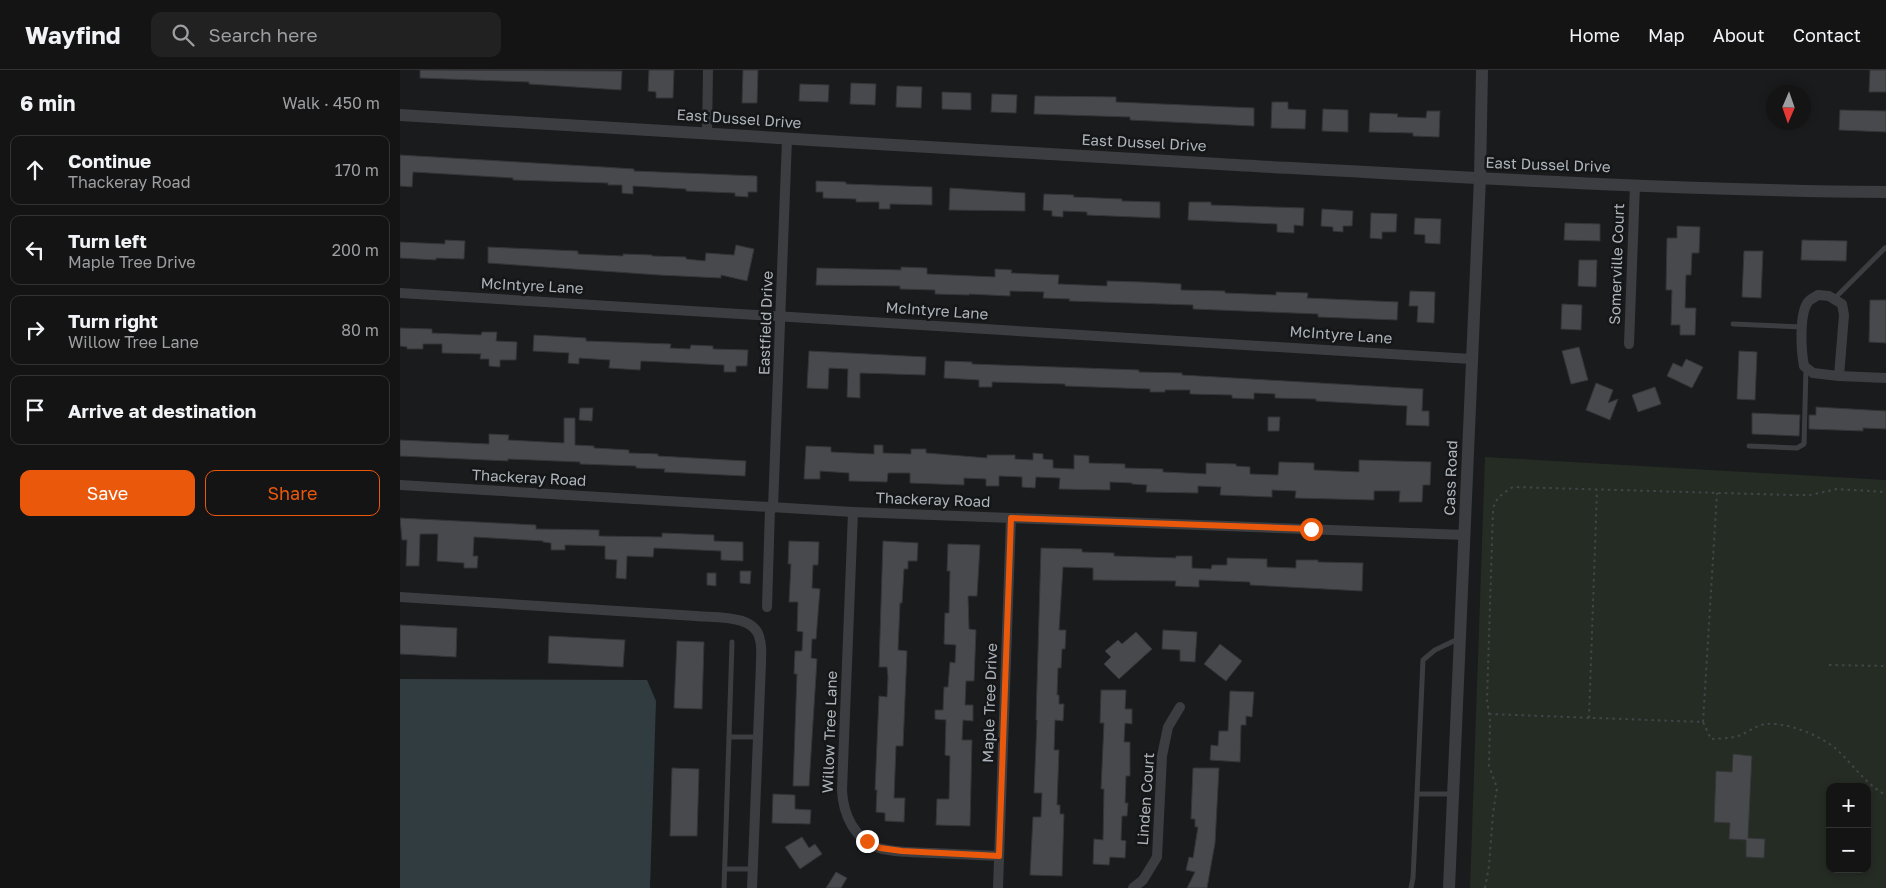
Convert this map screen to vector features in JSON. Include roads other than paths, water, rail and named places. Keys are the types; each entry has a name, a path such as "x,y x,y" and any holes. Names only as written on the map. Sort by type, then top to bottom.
{"street":[{"path":"707,134 708,70"},
{"name":"Cass Road","path":"1449,888 1480,178 1482,70"},
{"name":"East Dussel Drive","path":"400,114 787,139 1480,178 1635,185 1886,192"},
{"name":"Eastfield Drive","path":"767,607 781,316 787,139"},
{"name":"Somerville Court","path":"1629,344 1635,185"},
{"name":"McIntyre Lane","path":"400,293 1471,358"},
{"path":"1839,376 1844,315 1842,304 1829,296 1818,295 1809,301 1804,312 1802,353 1804,366 1813,373 1839,376 1886,378"},
{"name":"Thackeray Road","path":"400,485 853,512 1465,535"},
{"name":"Willow Tree Lane","path":"853,512 842,790 846,814 854,829 867,841 880,848 902,851 999,856"},
{"name":"Maple Tree Drive","path":"998,888 1011,518"},
{"path":"400,597 696,616 744,621 757,631 760,640 752,888"},
{"name":"Linden Court","path":"1133,888 1143,880 1157,857 1162,756 1168,726 1180,707"}],"lane":[{"path":"1833,299 1885,248"},
{"path":"1733,324 1803,327"},
{"path":"1749,446 1797,448 1804,444 1806,368"},
{"path":"1411,888 1423,660 1435,650 1459,639"},
{"path":"724,888 732,642"},
{"path":"729,737 757,737"},
{"path":"1417,794 1454,794"},
{"path":"725,869 752,869"}]}
